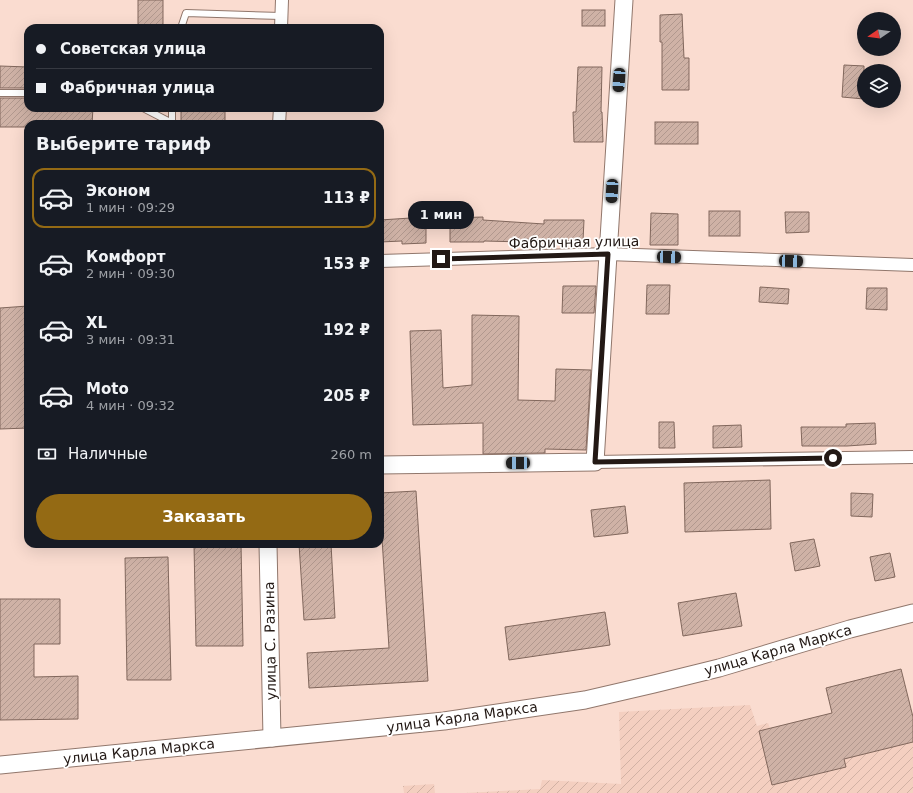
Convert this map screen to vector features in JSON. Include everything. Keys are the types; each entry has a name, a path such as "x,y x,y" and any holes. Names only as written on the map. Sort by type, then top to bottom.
{"street":[{"path":"281,22 282,0"},
{"path":"595,462 624,0"},
{"name":"Фабричная улица","path":"384,261 608,254 913,265"},
{"path":"384,465 913,457"},
{"name":"улица С. Разина","path":"268,548 272,738"},
{"name":"улица Карла Маркса","path":"0,765 444,721 585,700 719,668 850,628 913,613"}],"lane":[{"path":"182,24 186,13 281,22"},
{"path":"0,93 24,93"},
{"path":"151,112 166,120"}],"shaded area":[{"path":"750,705 757,726 768,723 770,728 913,717 913,793 465,793 540,789 542,780 621,784 619,712"},
{"path":"434,784 435,793 404,793 403,786"}],"building":[{"path":"138,0 163,0 163,24 138,24"},
{"path":"582,10 605,10 605,26 582,26"},
{"path":"682,14 684,58 689,58 689,90 662,90 662,42 660,42 660,15"},
{"path":"844,65 857,66 857,98 842,97"},
{"path":"0,66 24,67 24,88 0,88"},
{"path":"578,67 602,67 601,112 603,142 574,142 573,112 576,112"},
{"path":"0,98 24,98 24,112 93,112 92,120 24,120 24,127 0,127"},
{"path":"181,112 225,112 225,120 181,120"},
{"path":"655,122 698,122 698,144 655,144"},
{"path":"709,211 740,211 740,236 709,236"},
{"path":"785,212 809,212 809,232 786,233"},
{"path":"651,213 678,214 678,245 650,245"},
{"path":"426,217 426,243 402,244 402,241 384,242 384,220"},
{"path":"483,217 483,220 544,224 544,220 584,220 583,241 524,239 524,242 450,242 450,218"},
{"path":"647,285 670,285 669,314 646,314"},
{"path":"563,286 596,286 594,313 562,313"},
{"path":"760,287 789,289 788,304 759,302"},
{"path":"867,288 887,288 887,310 866,309"},
{"path":"24,306 24,428 0,429 0,308"},
{"path":"472,315 519,316 518,400 555,401 556,369 591,370 586,450 545,449 545,453 483,454 483,423 413,425 410,331 441,330 443,388 472,385"},
{"path":"659,422 674,422 675,448 659,448"},
{"path":"875,423 876,444 847,446 802,446 801,427 846,427 846,424"},
{"path":"741,425 742,447 713,448 713,426"},
{"path":"770,480 771,529 685,532 684,483"},
{"path":"416,491 428,681 309,688 307,653 389,648 383,548 384,548 384,493"},
{"path":"851,493 873,494 872,517 851,516"},
{"path":"625,506 628,533 594,537 591,510"},
{"path":"814,539 820,566 795,571 790,543"},
{"path":"194,548 241,548 243,646 196,646"},
{"path":"299,548 331,548 335,618 304,620"},
{"path":"890,553 895,577 875,581 870,557"},
{"path":"168,557 171,680 127,680 125,558"},
{"path":"736,593 742,626 683,636 678,603"},
{"path":"0,599 60,599 60,644 34,644 34,677 78,676 78,719 0,720"},
{"path":"605,612 610,645 509,660 505,627"},
{"path":"901,669 913,717 913,742 844,759 846,767 772,785 759,731 832,713 826,688"}],"route":[{"path":"441,259 608,254 595,462 833,458"}]}
